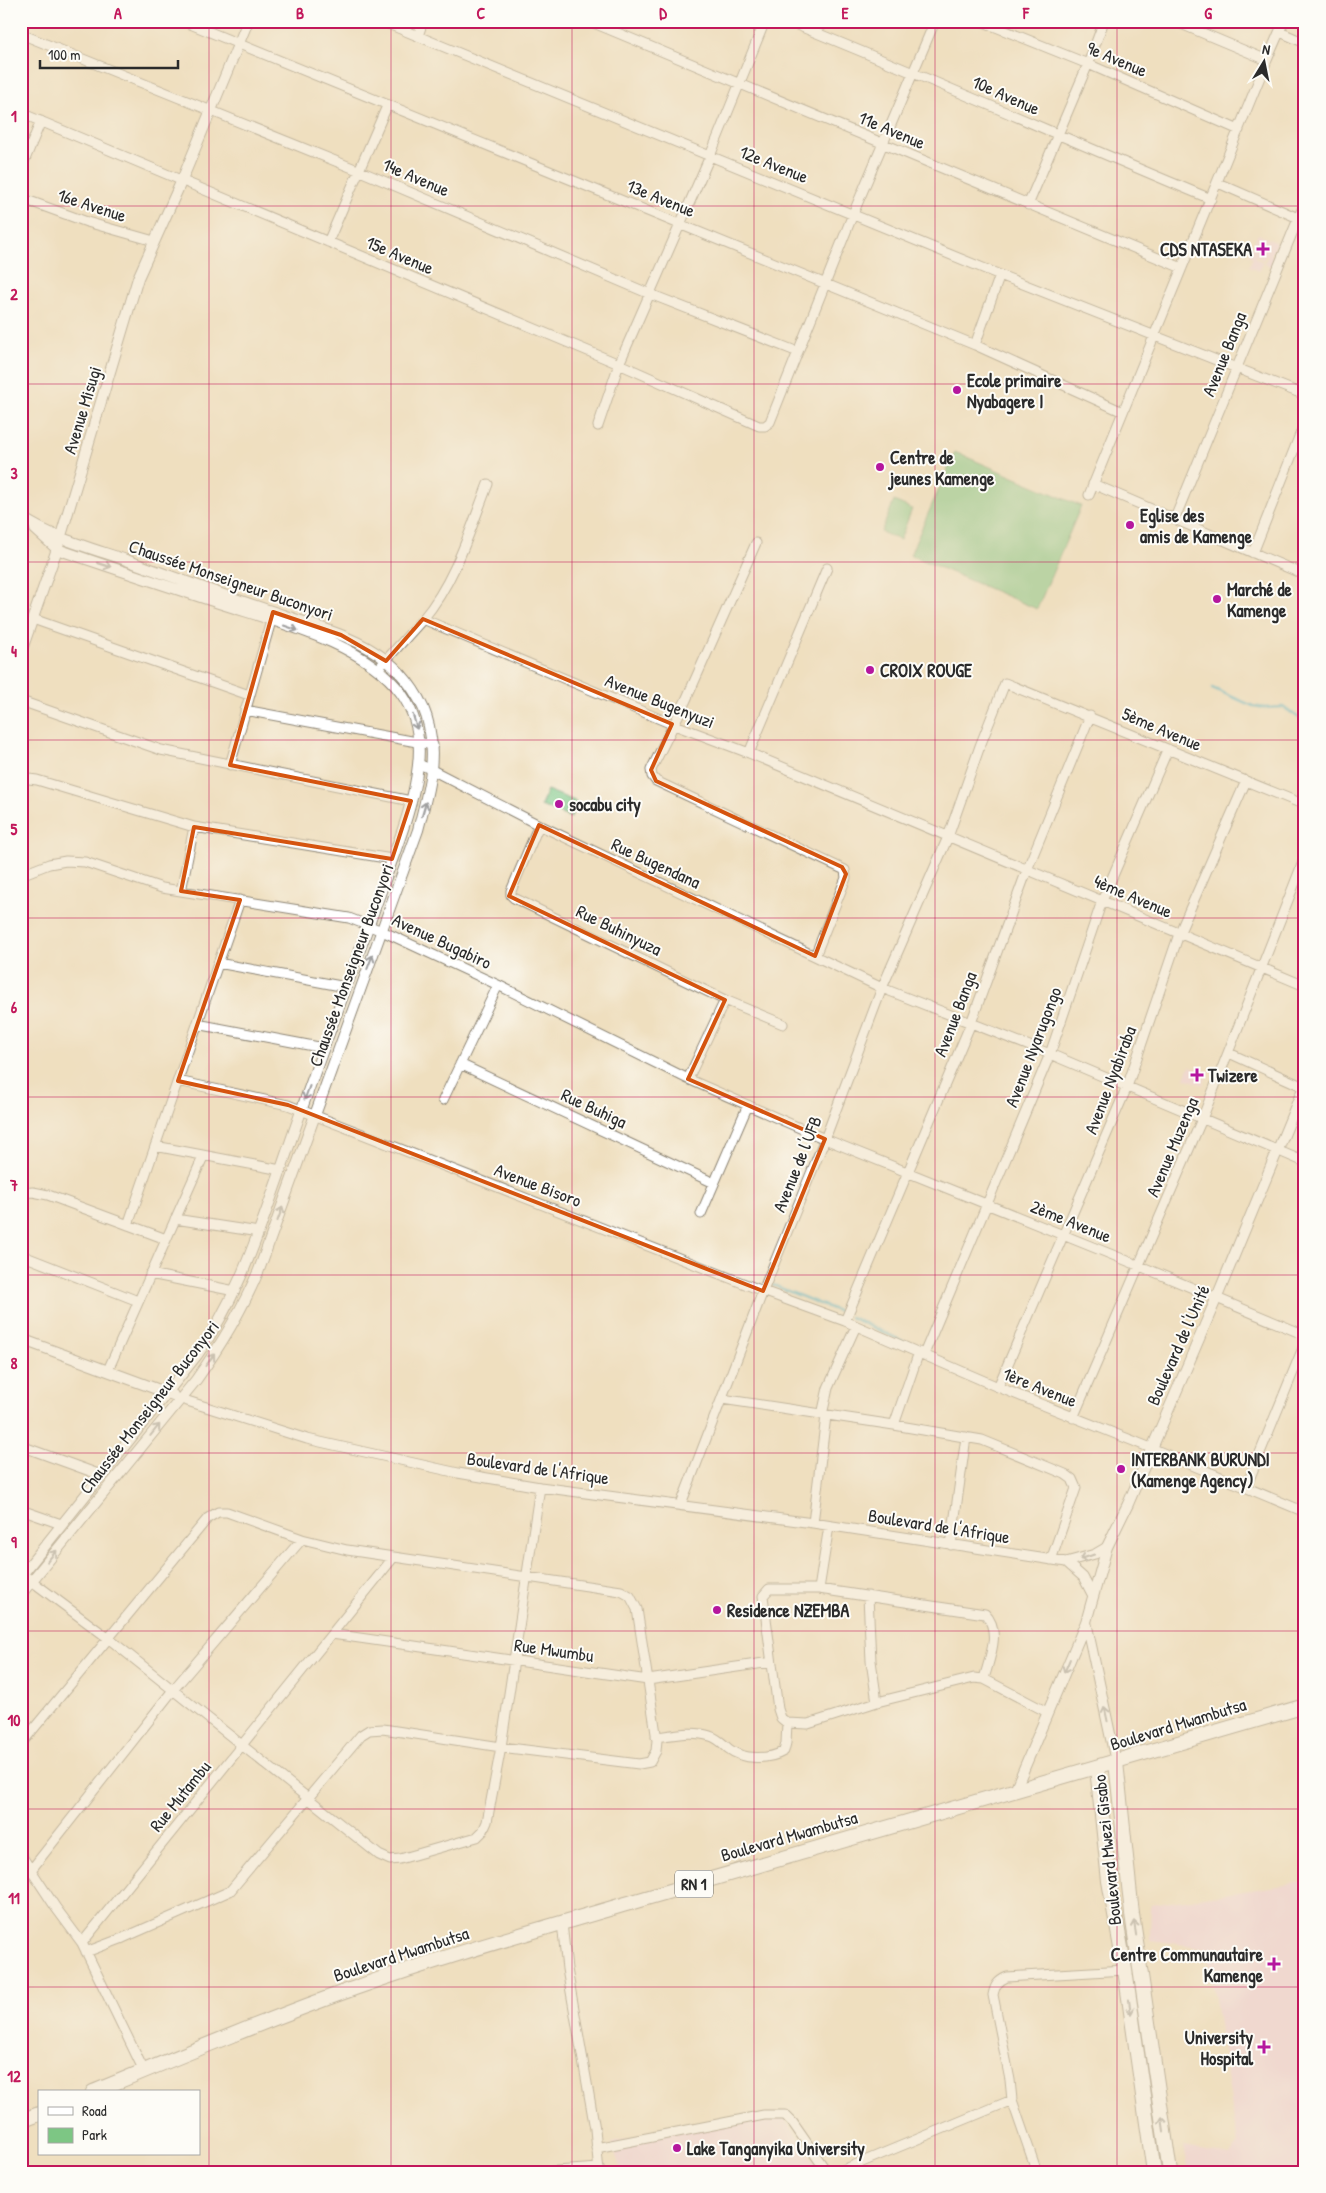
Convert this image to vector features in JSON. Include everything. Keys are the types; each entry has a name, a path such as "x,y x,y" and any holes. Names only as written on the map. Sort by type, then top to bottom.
{"main road":[{"name":"Boulevard Mwambutsa","path":"98,2090 356,1988 460,1953 1305,1706"},
{"name":"Boulevard Mwezi Gisabo","path":"1116,1762 1132,1914 1170,2172"},
{"name":"Boulevard Mwezi Gisabo","path":"1097,1768 1109,1881 1125,1970 1154,2172"},
{"path":"21,2121 38,2114"},
{"path":"1150,2146 1166,2143"}],"street":[{"name":"13e Avenue","path":"182,21 387,106 530,162 824,285 975,345 1123,412"},
{"name":"Avenue Misugi","path":"21,652 58,550 138,278 182,180 248,21"},
{"name":"12e Avenue","path":"381,21 1000,275 1305,395"},
{"path":"418,36 424,21"},
{"name":"11e Avenue","path":"588,21 1182,268"},
{"path":"598,426 619,364 710,156 765,21"},
{"name":"10e Avenue","path":"787,21 914,72 1211,199"},
{"path":"798,352 882,143 935,21"},
{"name":"9e Avenue","path":"981,21 1088,64 1239,130"},
{"path":"1028,205 1088,64 1104,21"},
{"path":"1174,21 1267,60"},
{"path":"1089,495 1284,21"},
{"path":"1280,32 1305,43"},
{"name":"14e Avenue","path":"21,34 360,171 650,294 798,352"},
{"path":"328,242 387,106"},
{"name":"15e Avenue","path":"21,113 619,364 760,426 765,426 770,422 798,352"},
{"path":"21,169 41,121"},
{"path":"1218,183 1302,219"},
{"name":"16e Avenue","path":"21,198 152,244"},
{"name":"Avenue Banga","path":"1175,518 1236,367 1302,219 1305,202"},
{"path":"975,345 1000,275"},
{"path":"1253,553 1305,422"},
{"path":"378,669 436,604 455,568 488,484"},
{"path":"1093,484 1305,575"},
{"name":"Chaussée Monseigneur Buconyori","path":"22,1574 168,1393 217,1327 236,1291 259,1232 301,1110 392,860 411,801 418,764 419,742 416,723 409,705 390,680 362,658 272,616 61,538 24,519"},
{"name":"Chaussée Monseigneur Buconyori","path":"21,1594 216,1353 246,1302 418,830 432,770 433,745 429,724 422,705 411,687 386,660 366,647 341,635 272,616 58,550 24,519"},
{"path":"756,543 686,700 672,724 651,770 652,776 656,781 845,870 846,878 815,956"},
{"path":"749,753 827,568"},
{"path":"230,765 272,616"},
{"name":"Avenue Bugenyuzi","path":"423,618 672,724 749,753 948,837"},
{"path":"33,619 249,695"},
{"name":"5ème Avenue","path":"1005,683 1305,805"},
{"name":"Avenue de l'UFB","path":"681,1504 763,1291 825,1139 882,988 948,837 980,746 1005,683"},
{"path":"21,701 161,750 411,801"},
{"path":"245,710 433,745"},
{"name":"Avenue Banga","path":"845,1321 971,1023 1026,870 1090,716"},
{"name":"Avenue Nyarugongo","path":"894,1425 921,1353 987,1204 1050,1054 1102,901 1168,749"},
{"name":"Rue Bugendana","path":"418,764 539,825 882,988 1050,1054 1305,1162"},
{"path":"21,778 37,780 194,827 392,860"},
{"name":"Avenue Nyabiraba","path":"998,1387 1126,1087 1179,934 1246,782"},
{"name":"Rue Buhinyuza","path":"539,825 511,895 724,1000 783,1024"},
{"path":"181,891 194,827"},
{"name":"4ème Avenue","path":"948,837 1305,986"},
{"name":"Avenue Muzenga","path":"1073,1418 1202,1119 1305,857"},
{"name":"Avenue Bugabiro","path":"21,875 34,868 49,864 66,861 85,862 142,882 181,891 331,914 369,926 498,984 688,1079 825,1139"},
{"path":"128,1225 240,900"},
{"path":"218,963 346,988"},
{"path":"443,1100 498,984"},
{"path":"688,1079 724,1000"},
{"path":"198,1024 324,1048"},
{"path":"1229,1053 1304,1085"},
{"name":"Rue Buhiga","path":"460,1064 714,1182"},
{"name":"Avenue Bisoro","path":"178,1082 268,1099 315,1115 763,1291"},
{"name":"Boulevard de l'Unité","path":"1014,1790 1086,1622 1106,1547 1128,1504 1217,1297 1304,1085"},
{"path":"701,1214 748,1106"},
{"name":"2ème Avenue","path":"825,1139 1217,1297 1305,1335"},
{"path":"155,1146 203,1157 280,1170"},
{"path":"108,1370 203,1157"},
{"path":"21,1193 33,1192 48,1195 166,1239"},
{"path":"175,1219 259,1232"},
{"path":"21,1254 138,1301"},
{"path":"150,1274 236,1291"},
{"name":"1ère Avenue","path":"763,1291 845,1321 998,1387 1305,1512"},
{"path":"813,1523 824,1415 831,1381 856,1326"},
{"name":"Boulevard de l'Afrique","path":"21,1339 181,1398 342,1448 458,1473 540,1487 681,1504 1066,1562 1095,1554 1106,1547"},
{"path":"1246,1487 1305,1343"},
{"path":"722,1399 966,1437 996,1445 1072,1479 1076,1488 1051,1560"},
{"path":"951,1545 966,1437"},
{"path":"21,1446 101,1474"},
{"path":"22,1574 32,1579 108,1638 380,1855 390,1860 400,1859 477,1837 483,1831 487,1822 514,1661 540,1487"},
{"path":"21,1510 61,1524"},
{"path":"21,1744 208,1518 218,1512 227,1512 302,1539 393,1558 621,1591 630,1596 637,1609 656,1737 656,1751 650,1762 639,1764 500,1747 383,1729 369,1730 361,1735 230,1891 216,1899 86,1952"},
{"path":"819,1589 829,1526"},
{"path":"31,1870 173,1690 302,1539"},
{"name":"Rue Mutambu","path":"82,1943 393,1558"},
{"path":"1066,1562 1083,1577 1093,1596"},
{"path":"984,1679 994,1640 990,1620 985,1614 819,1589 770,1589 765,1593 763,1600 771,1662 781,1718 787,1723 808,1724 877,1702 966,1680 984,1679 1047,1712"},
{"path":"868,1596 870,1653 877,1702"},
{"name":"Boulevard de l'Unité","path":"1086,1622 1116,1762"},
{"name":"Rue Mwumbu","path":"332,1634 648,1680 771,1662"},
{"path":"656,1737 700,1733 712,1736 737,1754 762,1758 775,1757 784,1751 787,1723"},
{"path":"21,1855 82,1943 144,2071"},
{"path":"542,2172 599,2170 595,2129 566,1964 562,1923"},
{"path":"1038,2172 1012,2100 1010,2080 993,1995 994,1987 999,1981 1007,1977 1125,1970"},
{"path":"838,2172 1012,2100"},
{"path":"596,2148 764,2115 785,2115 793,2123 827,2172"}],"highlighted area":[{"path":"273,612 341,635 386,661 423,619 672,724 651,770 656,781 842,867 846,874 815,956 539,825 509,896 725,1000 688,1079 825,1139 763,1291 288,1105 178,1081 240,900 181,891 194,827 392,859 411,801 230,765"}],"shaded area":[{"name":"CDS NTASEKA","path":"1258,234 1277,243 1271,255 1280,259 1275,269 1264,263 1268,256 1265,255 1263,260 1256,255 1255,258 1263,262 1258,271 1249,266 1253,257 1248,254"},
{"name":"Twizere","path":"1190,1066 1208,1073 1203,1085 1185,1078"},
{"name":"University Hospital","path":"1305,1882 1305,2172 1189,2172 1184,2147 1230,2155 1238,2146 1207,1948 1150,1940 1151,1905"},
{"name":"Lake Tanganyika University","path":"777,2113 786,2120 821,2172 622,2172 611,2143"}],"green space":[{"path":"955,452 1081,506 1037,609 910,555"},
{"path":"894,501 912,509 900,540 881,532"},
{"name":"socabu city","path":"547,790 577,802 571,818 541,806"}],"waterway":[{"path":"1212,688 1253,706 1265,708 1283,707 1305,722"},
{"path":"773,1285 845,1314"},
{"path":"850,1317 920,1349"}],"place":[{"name":"CDS NTASEKA","path":"1263,249"},
{"name":"Ecole primaire Nyabagere I","path":"957,390"},
{"name":"Centre de jeunes Kamenge","path":"880,467"},
{"name":"Eglise des amis de Kamenge","path":"1130,525"},
{"name":"Marché de Kamenge","path":"1217,599"},
{"name":"CROIX ROUGE","path":"870,670"},
{"name":"socabu city","path":"559,804"},
{"name":"Twizere","path":"1197,1075"},
{"name":"INTERBANK BURUNDI (Kamenge Agency)","path":"1121,1469"},
{"name":"Residence NZEMBA","path":"717,1610"},
{"name":"Centre Communautaire Kamenge","path":"1274,1964"},
{"name":"University Hospital","path":"1264,2047"},
{"name":"Lake Tanganyika University","path":"677,2148"}]}
